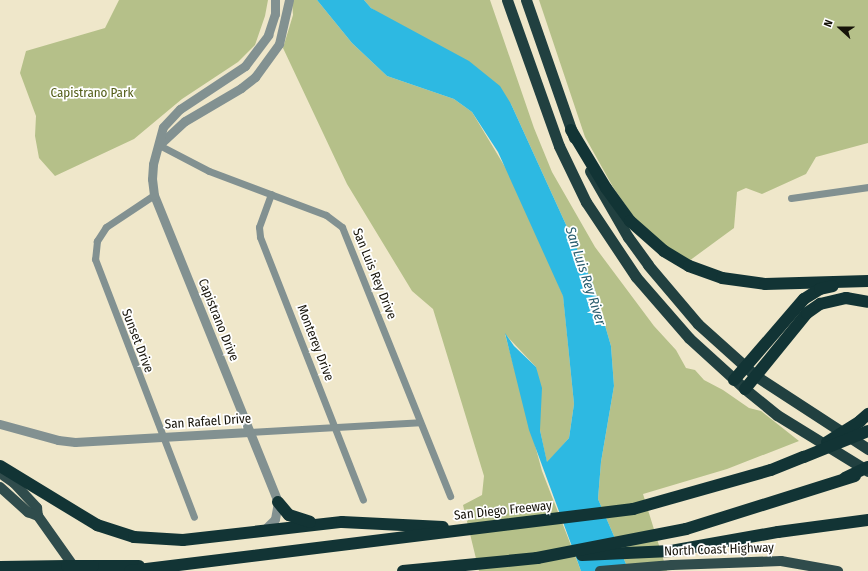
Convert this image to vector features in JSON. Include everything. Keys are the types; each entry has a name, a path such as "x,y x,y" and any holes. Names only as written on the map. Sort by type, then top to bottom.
{"highway":[{"path":"507,0 554,136 586,202 613,245 659,306 689,338 745,389 778,415 868,472"},
{"path":"526,0 571,130 598,187 648,265 698,324 744,367 868,449"},
{"path":"571,130 606,188 630,221 664,251 689,266 722,278 764,284 868,281"},
{"path":"734,380 804,299 820,289 838,284 868,281"},
{"path":"745,389 807,313 820,304 846,298 868,302"},
{"path":"804,457 864,417"},
{"name":"San Diego Freeway","path":"130,571 633,509 771,470 868,432"},
{"path":"0,466 97,525 134,537 183,540 316,524 384,522 468,529"},
{"path":"845,478 868,467"},
{"path":"537,558 686,529 868,472"},
{"path":"278,502 289,515 316,524"},
{"path":"403,571 475,562 671,550 778,532 868,520"},
{"path":"0,566 72,568 92,566 172,566"}],"main road":[{"path":"0,473 14,483 37,508 38,516 72,568"},
{"path":"0,487 28,512 38,516"},
{"name":"North Coast Highway","path":"600,571 672,565 781,561 838,571"}],"street":[{"name":"Capistrano Drive","path":"275,0 275,14 260,49 233,76 171,118 163,128 152,171 154,195 278,502"},
{"path":"159,145 185,121 242,88 255,77 279,44 289,0"},
{"name":"San Luis Rey Drive","path":"159,145 209,171 326,215 342,227 450,496"},
{"path":"791,198 868,187"},
{"name":"Monterey Drive","path":"271,194 259,227 260,237 363,500"},
{"name":"Sunset Drive","path":"154,195 106,227 97,241 94,260 194,517"},
{"name":"San Rafael Drive","path":"0,424 58,440 75,442 420,422"},
{"path":"265,529 275,519 278,502"}],"green space":[{"name":"Capistrano Park","path":"119,0 268,0 265,16 255,45 238,62 182,99 134,139 55,176 39,158 35,136 36,116 20,73 26,51 105,28"},
{"path":"292,0 317,0 352,43 387,76 454,99 472,112 514,182 563,295 574,404 569,438 547,463 540,430 536,367 505,334 542,471 581,571 479,571 463,505 482,495 484,476 433,309 412,291 347,184 283,48 293,15"},
{"path":"364,0 490,0 534,128 552,172 595,247 654,326 676,350 686,368 695,370 704,380 723,390 749,408 761,411 799,441 727,469 643,494 667,571 629,571 598,499 601,462 614,386 611,346 593,284 511,104 371,8"},
{"path":"539,0 868,0 868,143 816,157 806,174 762,194 746,188 737,192 734,228 689,261 642,229 613,187 585,137"}],"water":[{"name":"San Luis Rey River","path":"317,0 364,0 371,8 469,61 500,86 511,104 593,284 611,346 614,386 601,462 598,499 629,571 581,571 529,430 505,333 514,346 536,367 542,388 540,430 547,462 569,438 574,404 563,296 498,152 472,112 454,99 387,76 352,43"}]}
